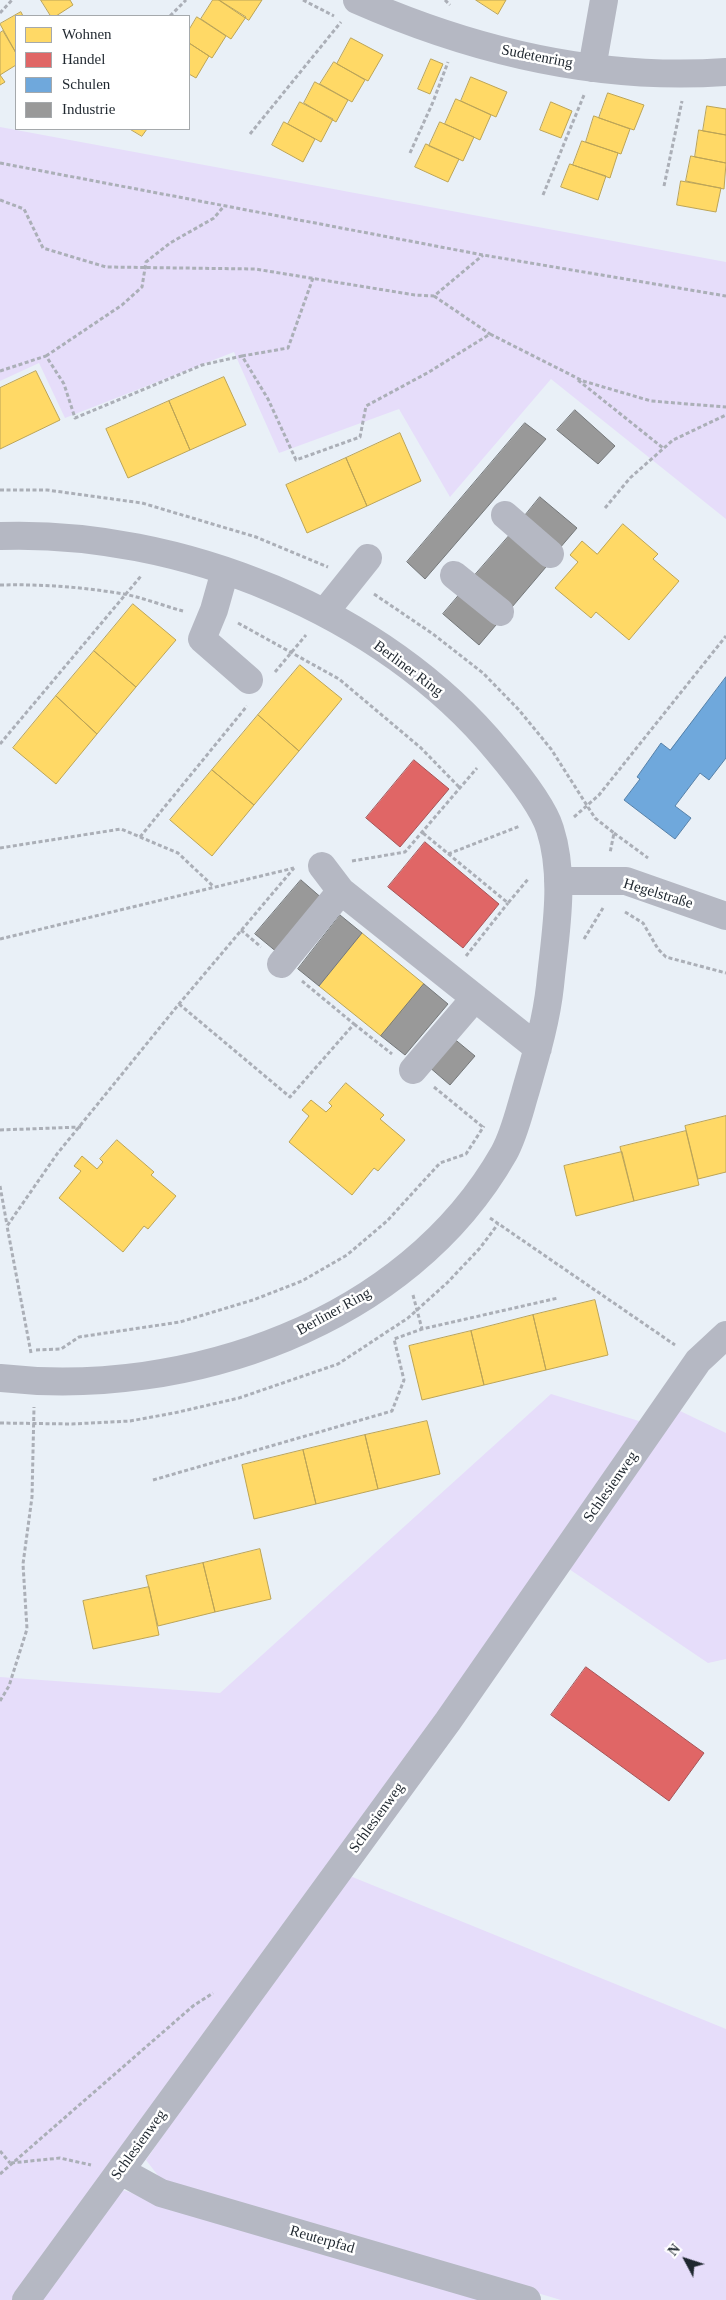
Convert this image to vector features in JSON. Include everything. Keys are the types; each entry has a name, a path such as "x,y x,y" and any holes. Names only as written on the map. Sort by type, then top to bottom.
{"street":[{"path":"592,68 604,0"},
{"name":"Sudetenring","path":"350,10 428,29 501,51 592,68 686,75 726,72"},
{"path":"505,515 550,554"},
{"name":"Berliner Ring","path":"0,536 31,535 84,540 161,552 225,572 324,613 406,663 441,692 495,747 513,770 549,830 558,881 556,930 548,1009 538,1048 507,1147 471,1202 405,1268 359,1300 312,1326 270,1344 227,1359 130,1380 35,1382 0,1378"},
{"path":"324,613 368,558"},
{"path":"225,572 214,610 202,639 256,688"},
{"path":"454,575 500,612"},
{"path":"322,866 341,891 474,999 538,1048"},
{"name":"Hegelstraße","path":"558,881 609,890 626,881 726,916"},
{"path":"281,964 341,891"},
{"path":"413,1070 474,999"},
{"name":"Schlesienweg","path":"26,2300 448,1721 698,1362 726,1335"},
{"name":"Reuterpfad","path":"120,2171 161,2192 527,2300"}],"path":[{"path":"0,13 12,0"},
{"path":"171,15 186,0"},
{"path":"250,134 350,10"},
{"path":"410,153 458,39"},
{"path":"543,195 586,89 592,68"},
{"path":"664,186 686,75"},
{"path":"0,163 483,255 726,296"},
{"path":"0,200 24,209 43,248 106,268 218,267 255,269 415,295 434,296 490,334 583,382 651,401 726,407"},
{"path":"0,371 46,356 122,305 142,288 146,262 170,243 214,218 224,206"},
{"path":"434,296 483,255"},
{"path":"46,356 64,384 75,418 202,365 288,348 313,278"},
{"path":"242,356 268,399 296,460 360,437 366,406 429,372 490,334"},
{"path":"571,375 663,448"},
{"path":"605,508 630,478 673,440 726,415"},
{"path":"0,744 161,552"},
{"path":"140,837 256,688 324,613"},
{"path":"448,854 549,830 573,818 599,795 726,636"},
{"path":"0,939 295,868 322,866 405,852 495,747"},
{"path":"588,804 595,818 649,859"},
{"path":"0,848 121,829 178,853 214,887"},
{"path":"448,978 508,903 549,830"},
{"path":"422,833 508,903"},
{"path":"614,833 607,865 609,890 622,910 643,923 658,949 666,957 726,973"},
{"path":"7,1226 57,1154 81,1127 179,1004 295,868"},
{"path":"581,948 584,938 609,890"},
{"path":"241,930 507,1147"},
{"path":"179,1004 290,1097 354,1024"},
{"path":"0,1130 81,1127"},
{"path":"30,1350 61,1349 79,1337 180,1322 253,1300 302,1280 347,1255 387,1220 440,1163 466,1154"},
{"path":"0,1186 35,1382"},
{"path":"471,1202 482,1213 698,1362"},
{"path":"405,1268 422,1329"},
{"path":"153,1480 392,1411 404,1380 394,1339 422,1329 558,1298"},
{"path":"0,1423 95,1422"},
{"path":"0,1701 9,1686 27,1629 23,1564 32,1497 34,1423"},
{"path":"0,2174 10,2163 193,2006 217,1991"},
{"path":"0,2151 10,2163"},
{"path":"10,2163 60,2158 120,2171"}],"shaded area":[{"path":"0,127 726,262 726,519 551,379 450,497 399,409 279,453 234,352 65,418 39,363 0,381"},
{"path":"551,1394 652,1425 15,2300 0,2300 0,1677 220,1693"},
{"path":"678,1410 726,1433 726,1659 708,1663 569,1569"},
{"path":"350,1876 726,2029 726,2300 561,2300 163,2182 146,2160 200,2081"},
{"path":"119,2189 497,2300 38,2300"}],"building: Wohnen":[{"path":"41,0 70,0 73,5 58,15 50,15"},
{"path":"213,0 219,0 246,17 231,39 201,19"},
{"path":"219,0 262,0 249,20"},
{"path":"476,0 506,0 498,14"},
{"path":"15,15 15,51 0,24"},
{"path":"197,17 226,36 212,58 190,44 190,28"},
{"path":"3,31 15,51 15,66 0,75 0,33"},
{"path":"351,38 383,55 368,81 337,64"},
{"path":"190,44 209,56 196,78 190,75"},
{"path":"431,59 443,64 430,94 418,89"},
{"path":"334,62 365,80 352,102 320,84"},
{"path":"0,75 5,82 0,85"},
{"path":"471,77 507,92 496,117 461,101"},
{"path":"315,82 348,100 336,122 304,103"},
{"path":"608,93 644,105 634,130 599,118"},
{"path":"456,99 491,115 480,140 445,124"},
{"path":"300,102 333,119 321,142 288,124"},
{"path":"551,102 572,111 561,138 540,130"},
{"path":"707,106 726,109 726,135 703,131"},
{"path":"594,116 630,129 621,154 586,142"},
{"path":"284,122 315,139 303,162 272,145"},
{"path":"440,122 474,137 463,161 429,146"},
{"path":"132,130 146,130 142,136"},
{"path":"699,130 726,135 726,163 695,157"},
{"path":"582,141 618,153 610,178 573,165"},
{"path":"426,144 459,159 448,182 415,167"},
{"path":"691,156 726,163 724,189 686,181"},
{"path":"570,164 606,176 598,200 561,187"},
{"path":"681,181 721,188 716,212 677,205"},
{"path":"36,371 60,420 0,449 0,388"},
{"path":"224,377 246,425 190,450 169,401"},
{"path":"169,401 190,450 128,478 106,429"},
{"path":"400,433 421,481 367,506 346,458"},
{"path":"346,458 367,506 307,533 286,485"},
{"path":"623,524 658,554 653,559 679,581 629,640 596,612 591,618 555,588 578,562 570,555 582,541 597,554"},
{"path":"133,604 176,640 136,687 94,651"},
{"path":"94,651 136,687 97,734 56,696"},
{"path":"300,665 342,699 299,751 258,715"},
{"path":"56,696 97,734 56,784 13,748"},
{"path":"258,715 299,751 254,805 212,770"},
{"path":"212,770 254,805 212,856 170,820"},
{"path":"362,933 424,984 381,1036 319,986"},
{"path":"346,1083 384,1115 380,1119 405,1140 378,1171 374,1168 352,1195 289,1142 309,1116 302,1110 311,1100 326,1112 332,1106 329,1103"},
{"path":"726,1116 726,1172 698,1179 685,1126"},
{"path":"686,1131 699,1185 634,1201 620,1147"},
{"path":"117,1140 154,1172 151,1175 176,1196 148,1229 144,1226 123,1252 59,1198 81,1171 74,1166 82,1156 97,1169 103,1162 100,1159"},
{"path":"622,1152 634,1201 576,1216 564,1166"},
{"path":"595,1300 608,1355 546,1370 533,1315"},
{"path":"533,1315 546,1370 484,1385 471,1331"},
{"path":"471,1331 484,1385 422,1400 409,1346"},
{"path":"427,1421 440,1474 378,1489 365,1435"},
{"path":"365,1435 378,1489 316,1504 303,1450"},
{"path":"303,1450 316,1504 254,1519 242,1465"},
{"path":"260,1549 271,1599 215,1612 203,1563"},
{"path":"203,1563 215,1612 158,1626 146,1576"},
{"path":"149,1587 159,1635 93,1649 83,1601"}],"building: Handel":[{"path":"414,760 449,789 400,847 366,818"},
{"path":"425,842 499,904 463,948 388,887"},
{"path":"586,1667 704,1753 669,1801 551,1715"}],"building: Schulen":[{"path":"726,677 726,758 709,780 700,773 675,806 691,818 675,839 624,800 640,779 637,777 661,743 670,750"}],"building: Industrie":[{"path":"575,410 615,446 598,464 557,430"},
{"path":"525,423 546,439 425,579 407,562"},
{"path":"540,497 577,528 559,549 523,518"},
{"path":"509,536 546,567 512,607 475,575"},
{"path":"460,594 496,625 479,645 443,614"},
{"path":"301,880 324,900 278,953 255,934"},
{"path":"340,915 362,933 319,986 298,969"},
{"path":"424,984 448,1004 405,1055 381,1036"},
{"path":"452,1037 475,1056 450,1085 428,1066"}]}
